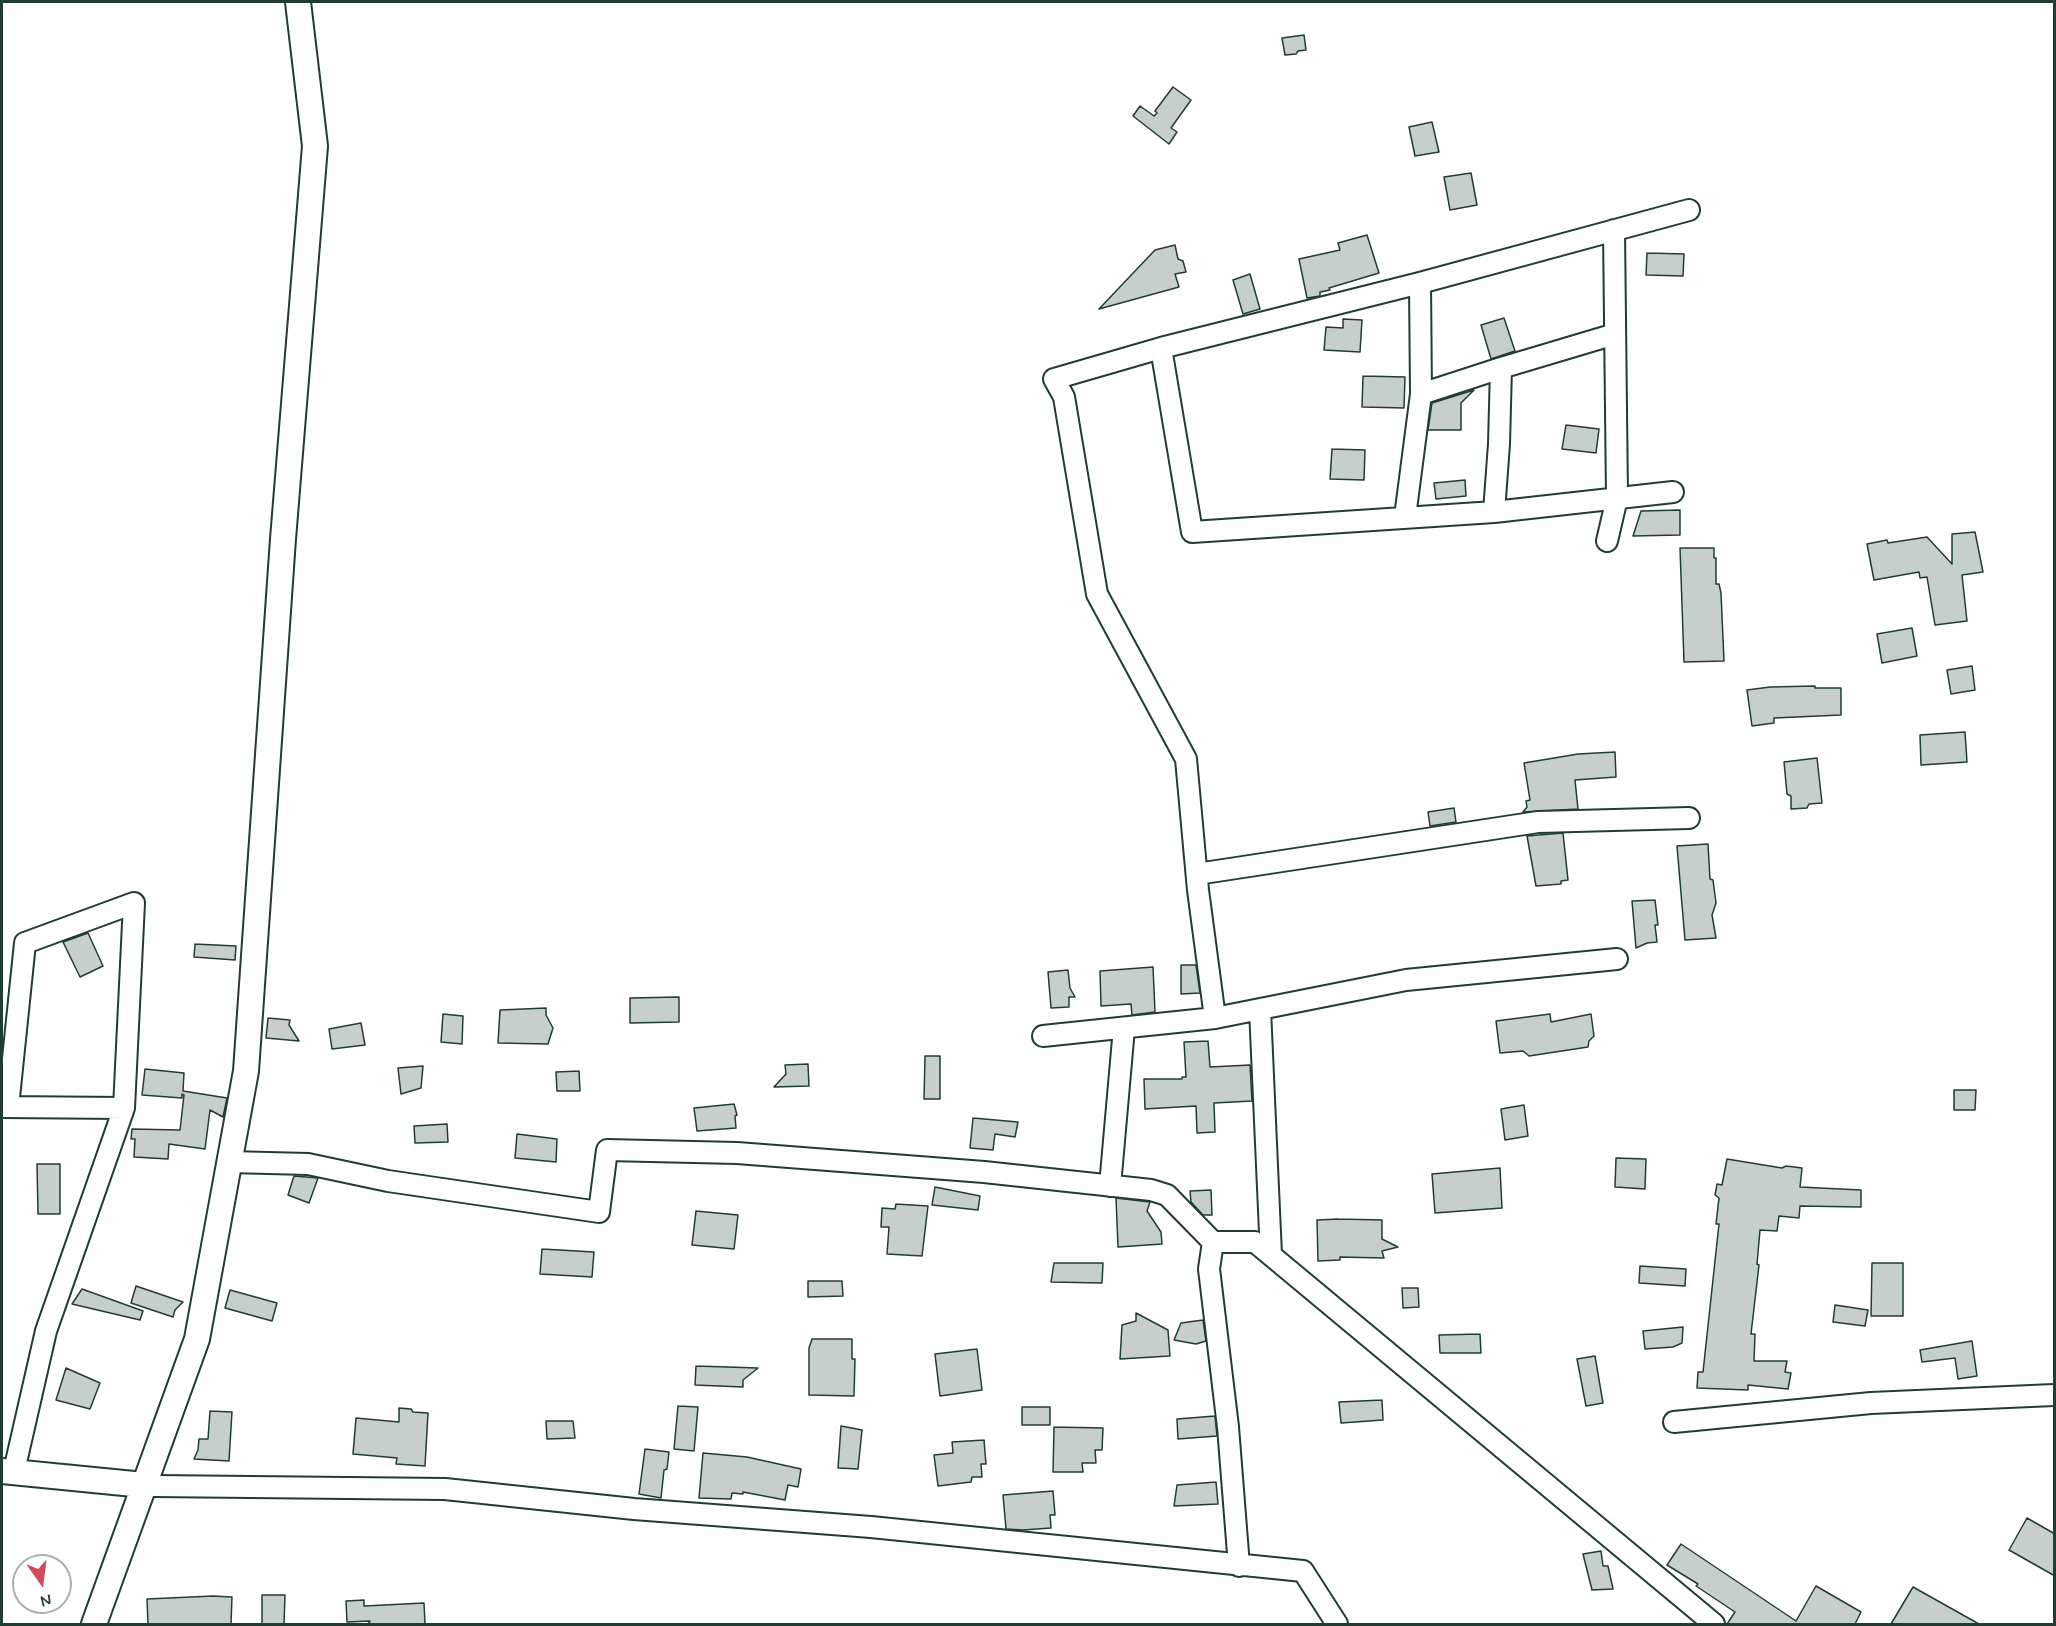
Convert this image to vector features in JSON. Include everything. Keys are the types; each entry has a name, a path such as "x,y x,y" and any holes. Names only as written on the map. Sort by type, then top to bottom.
{"street":[{"path":"94,1624 148,1486 197,1339 246,1071 283,539 315,146 298,2"},
{"path":"1215,1018 1197,874 1186,759 1096,594 1064,397 1054,379 1161,348 1420,283 1689,210"},
{"path":"1607,541 1617,498 1614,230"},
{"path":"1405,517 1421,394 1420,283"},
{"path":"1421,394 1615,334"},
{"path":"1161,348 1192,532 1494,512 1673,492"},
{"path":"1494,512 1501,369"},
{"path":"1197,874 1538,822 1689,818"},
{"path":"124,1108 5,1107 25,943 134,903 124,1108 46,1331 8,1471 148,1486 445,1490 634,1509 872,1527 1302,1571 1337,1624"},
{"path":"1043,1036 1215,1018 1406,980 1617,959"},
{"path":"1260,1009 1271,1254"},
{"path":"1110,1185 1124,1028"},
{"path":"229,1162 308,1164 388,1181 599,1212 607,1150 737,1153 984,1172 1110,1185 1167,1194 1213,1242 1255,1242 1271,1254 1714,1624"},
{"path":"1213,1242 1209,1269 1228,1427 1239,1566"},
{"path":"1674,1422 1871,1403 2055,1395"}],"building":[{"path":"1304,35 1306,50 1285,55 1282,38"},
{"path":"1173,87 1191,100 1171,128 1177,132 1169,144 1133,116 1140,106 1154,116 1157,113 1155,111"},
{"path":"1432,122 1439,152 1415,156 1409,127"},
{"path":"1471,173 1477,205 1450,210 1444,177"},
{"path":"1367,235 1379,273 1329,288 1330,290 1320,292 1320,296 1307,298 1299,259 1340,250 1338,243"},
{"path":"1175,245 1178,259 1183,261 1186,272 1175,274 1179,287 1099,309 1155,250"},
{"path":"1647,253 1684,254 1683,276 1646,275"},
{"path":"1250,274 1260,309 1243,314 1233,280"},
{"path":"1504,318 1515,351 1491,359 1481,325"},
{"path":"1343,319 1362,320 1360,352 1324,350 1326,327 1343,328"},
{"path":"1363,376 1405,377 1404,408 1362,407"},
{"path":"1474,390 1461,403 1461,430 1428,430 1432,403"},
{"path":"1566,425 1599,429 1596,453 1562,449"},
{"path":"1332,449 1365,450 1364,480 1330,479"},
{"path":"1465,480 1466,496 1436,499 1434,483"},
{"path":"1680,510 1680,535 1633,536 1641,511"},
{"path":"1975,532 1983,572 1962,575 1967,621 1935,625 1927,577 1920,578 1919,572 1874,580 1867,544 1927,537 1952,564 1952,534"},
{"path":"1680,548 1714,548 1716,584 1719,584 1721,593 1724,661 1684,662"},
{"path":"1912,628 1917,656 1882,663 1877,634"},
{"path":"1972,666 1975,690 1951,694 1947,670"},
{"path":"1815,686 1815,688 1841,688 1841,715 1774,718 1774,723 1752,726 1747,690"},
{"path":"1965,732 1967,762 1921,765 1920,735"},
{"path":"1615,752 1616,777 1575,780 1578,809 1523,812 1527,807 1526,801 1530,800 1524,763 1578,754"},
{"path":"1817,758 1822,803 1809,804 1807,808 1791,809 1791,796 1787,794 1784,762"},
{"path":"1454,808 1456,822 1430,826 1428,812"},
{"path":"1563,833 1568,880 1561,881 1561,884 1536,886 1527,836"},
{"path":"1708,844 1710,879 1713,880 1716,903 1712,915 1716,938 1685,940 1677,846"},
{"path":"1655,900 1658,925 1655,925 1657,942 1636,948 1632,901"},
{"path":"88,933 103,966 80,977 63,942"},
{"path":"195,944 236,946 235,960 194,957"},
{"path":"1181,965 1196,965 1200,993 1181,994"},
{"path":"1153,967 1155,1012 1132,1015 1131,1004 1101,1006 1100,971"},
{"path":"1068,970 1070,988 1075,997 1069,997 1069,1007 1051,1008 1048,972"},
{"path":"679,997 679,1022 630,1023 630,998"},
{"path":"546,1008 546,1015 553,1028 548,1044 498,1043 500,1010"},
{"path":"443,1014 463,1016 462,1044 441,1042"},
{"path":"1550,1014 1551,1022 1591,1014 1594,1036 1589,1041 1588,1047 1529,1056 1523,1051 1500,1053 1496,1021"},
{"path":"268,1018 290,1020 289,1025 299,1041 266,1038"},
{"path":"361,1023 365,1045 332,1049 329,1029"},
{"path":"1208,1041 1210,1067 1250,1065 1252,1101 1214,1103 1215,1132 1197,1133 1196,1106 1145,1109 1144,1079 1182,1079 1186,1077 1184,1042"},
{"path":"925,1056 940,1056 940,1099 924,1099"},
{"path":"808,1064 809,1086 774,1087 786,1074 785,1065"},
{"path":"423,1066 421,1088 401,1094 398,1068"},
{"path":"145,1069 184,1073 183,1091 227,1098 223,1117 210,1110 205,1149 169,1144 168,1159 134,1157 135,1139 131,1139 132,1129 180,1130 184,1095 182,1094 182,1098 142,1095"},
{"path":"579,1071 580,1091 557,1091 556,1072"},
{"path":"1954,1090 1976,1090 1975,1110 1954,1110"},
{"path":"734,1104 737,1115 735,1116 736,1128 697,1131 694,1108"},
{"path":"1524,1105 1528,1136 1505,1140 1501,1109"},
{"path":"973,1118 1018,1122 1015,1137 995,1134 993,1150 970,1148"},
{"path":"447,1124 448,1142 415,1143 414,1126"},
{"path":"517,1134 557,1139 556,1162 515,1158"},
{"path":"1616,1158 1646,1159 1645,1189 1615,1187"},
{"path":"1727,1159 1782,1168 1786,1166 1802,1168 1800,1187 1861,1190 1861,1207 1800,1206 1799,1218 1779,1216 1777,1231 1760,1230 1757,1264 1759,1265 1751,1334 1755,1334 1754,1361 1787,1361 1785,1372 1791,1373 1788,1389 1748,1385 1748,1390 1697,1388 1698,1372 1703,1372 1719,1224 1716,1224 1719,1198 1715,1195 1717,1184 1722,1185"},
{"path":"37,1164 60,1164 60,1214 38,1214"},
{"path":"1500,1168 1502,1208 1435,1213 1432,1174"},
{"path":"294,1176 318,1178 309,1203 288,1195"},
{"path":"935,1187 980,1196 978,1210 932,1205"},
{"path":"1211,1190 1212,1215 1203,1215 1191,1202 1190,1191"},
{"path":"1116,1198 1150,1202 1147,1211 1161,1232 1162,1244 1118,1247"},
{"path":"896,1204 928,1206 922,1256 887,1254 889,1227 881,1227 882,1208 895,1209"},
{"path":"696,1211 738,1215 734,1249 692,1245"},
{"path":"1317,1220 1382,1220 1382,1239 1398,1247 1382,1251 1384,1258 1340,1257 1340,1260 1318,1261"},
{"path":"542,1249 594,1252 592,1277 540,1274"},
{"path":"1054,1263 1103,1263 1102,1283 1051,1282"},
{"path":"1872,1263 1903,1263 1903,1316 1871,1316"},
{"path":"1640,1266 1686,1269 1685,1286 1639,1283"},
{"path":"808,1281 842,1281 843,1296 808,1297"},
{"path":"136,1286 183,1302 175,1310 173,1317 131,1303"},
{"path":"1402,1288 1418,1288 1419,1307 1403,1308"},
{"path":"82,1289 143,1311 140,1320 72,1304"},
{"path":"230,1290 277,1303 272,1321 225,1308"},
{"path":"1835,1305 1868,1310 1865,1326 1833,1322"},
{"path":"1136,1313 1168,1330 1170,1356 1120,1359 1122,1325 1136,1321"},
{"path":"1203,1320 1206,1341 1196,1344 1174,1340 1181,1323"},
{"path":"1683,1327 1682,1343 1673,1347 1645,1349 1643,1331"},
{"path":"1480,1334 1481,1353 1440,1353 1439,1335"},
{"path":"812,1339 852,1339 852,1359 855,1359 854,1396 809,1395 809,1348"},
{"path":"1972,1341 1977,1376 1958,1379 1955,1358 1922,1362 1920,1350"},
{"path":"977,1349 982,1390 940,1396 935,1354"},
{"path":"1595,1356 1603,1403 1586,1406 1577,1359"},
{"path":"696,1366 758,1368 743,1380 743,1387 695,1385"},
{"path":"66,1368 100,1383 90,1409 56,1400"},
{"path":"1382,1400 1383,1420 1341,1423 1339,1402"},
{"path":"678,1406 698,1407 694,1451 674,1449"},
{"path":"1022,1407 1050,1407 1050,1425 1022,1425"},
{"path":"399,1408 428,1413 425,1466 396,1464 397,1458 353,1454 356,1418 399,1422"},
{"path":"210,1411 232,1412 229,1461 194,1459 199,1439 208,1439"},
{"path":"1215,1416 1217,1436 1178,1439 1177,1419"},
{"path":"546,1421 573,1421 575,1438 547,1439"},
{"path":"841,1426 862,1430 858,1469 838,1468"},
{"path":"1054,1427 1103,1428 1102,1450 1095,1450 1096,1463 1082,1463 1083,1472 1053,1472"},
{"path":"984,1440 986,1464 981,1464 982,1477 972,1477 971,1482 938,1486 934,1455 953,1453 952,1442"},
{"path":"645,1449 669,1452 667,1469 664,1470 661,1498 639,1494"},
{"path":"703,1453 747,1457 801,1469 798,1487 788,1485 785,1500 743,1492 743,1494 732,1493 731,1499 699,1498"},
{"path":"1216,1482 1218,1504 1174,1506 1177,1485"},
{"path":"1053,1491 1055,1515 1050,1515 1051,1528 1006,1529 1003,1495"},
{"path":"2027,1518 2055,1534 2055,1576 2009,1550"},
{"path":"1681,1544 1796,1621 1816,1586 1861,1612 1855,1624 1727,1624 1735,1612 1696,1586 1698,1584 1667,1565"},
{"path":"1601,1551 1603,1566 1608,1566 1613,1589 1592,1590 1583,1554"},
{"path":"1913,1587 1979,1624 1891,1624"},
{"path":"262,1595 285,1595 284,1624 262,1624"},
{"path":"232,1597 231,1624 148,1624 147,1599"},
{"path":"364,1600 364,1606 424,1603 425,1624 347,1622 346,1601"}]}
